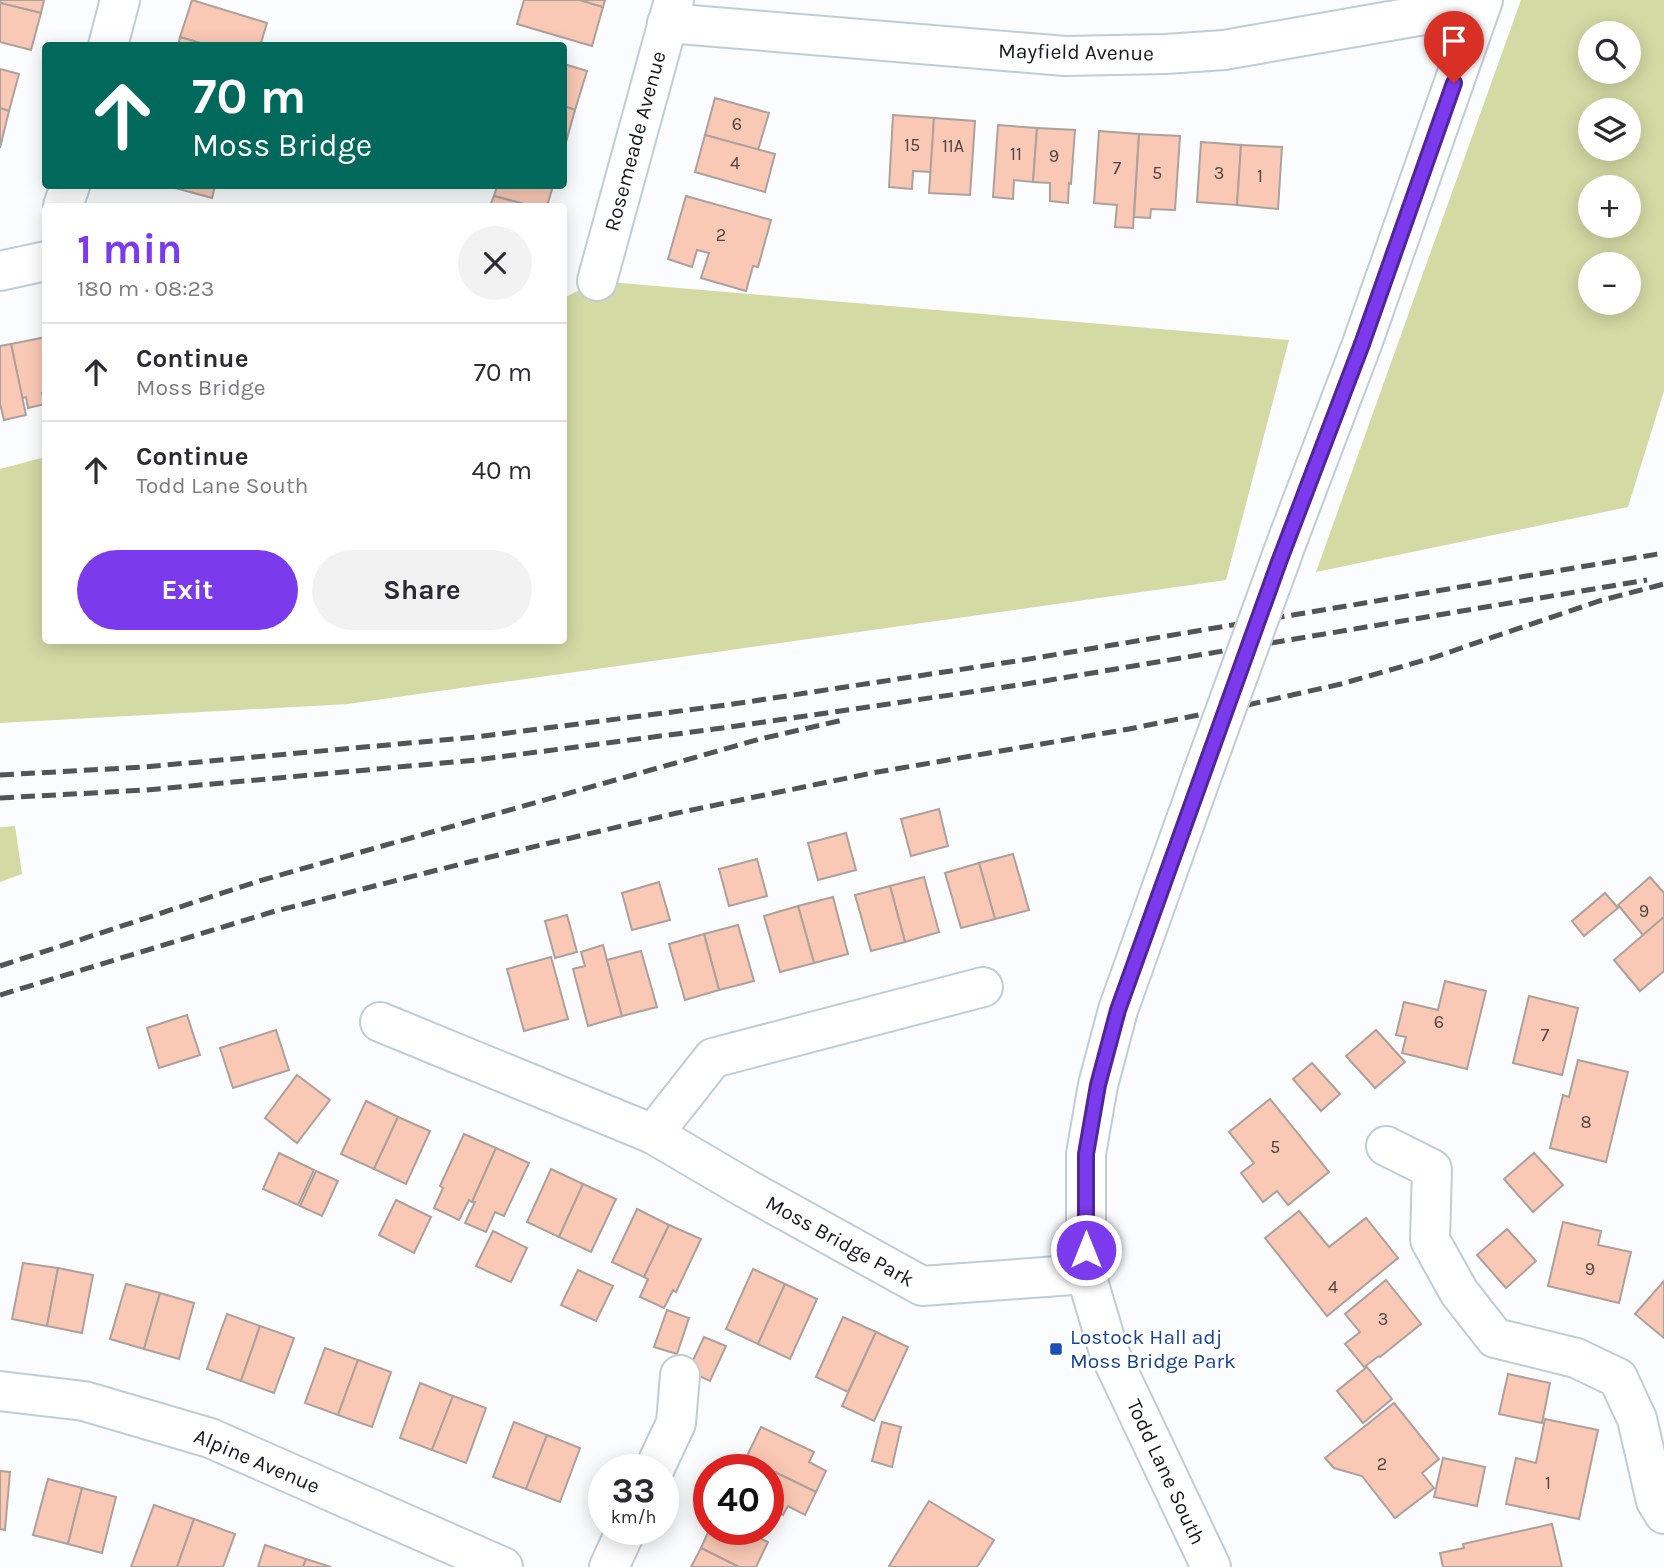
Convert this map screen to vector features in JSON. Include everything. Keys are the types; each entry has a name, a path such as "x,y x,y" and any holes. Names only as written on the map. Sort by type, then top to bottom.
{"street":[{"path":"109,42 120,0"},
{"name":"Mayfield Avenue","path":"670,12 1065,56 1224,50 1482,3"},
{"name":"Todd Lane South","path":"1211,1567 1109,1352 1086,1273 1086,1154 1098,1085 1118,1010 1289,536 1362,344 1482,3"},
{"name":"Rosemeade Avenue","path":"597,281 670,12"},
{"path":"0,271 42,262"},
{"path":"653,1134 713,1058 983,987"},
{"name":"Moss Bridge Park","path":"380,1022 653,1134 922,1286 1086,1273"},
{"path":"1386,1146 1432,1169 1430,1240 1459,1292 1495,1338 1576,1359 1618,1378 1637,1419 1656,1501 1664,1514"},
{"path":"661,1454 676,1423 680,1375"},
{"name":"Alpine Avenue","path":"0,1391 84,1401 209,1438 503,1567"},
{"path":"609,1567 619,1545"}],"green space":[{"path":"1521,0 1664,0 1664,391 1628,507 1316,572"},
{"path":"597,281 1289,340 1226,580 348,704 0,723 0,469 42,458 42,644 567,644 567,296"},
{"path":"15,826 22,874 0,882 0,827"}],"building":[{"path":"0,0 44,0 41,13 0,3"},
{"path":"192,0 267,23 261,42 197,42 180,37"},
{"path":"524,0 580,0 603,7 592,46 517,24"},
{"path":"580,0 605,0 603,7"},
{"path":"0,3 41,13 31,50 0,42"},
{"path":"180,37 197,42 179,42"},
{"path":"567,65 587,71 575,110 567,107"},
{"path":"0,69 19,74 9,111 0,108"},
{"path":"715,98 769,113 758,150 705,135"},
{"path":"567,107 575,110 567,138"},
{"path":"0,108 9,111 0,148"},
{"path":"893,115 934,118 931,172 913,171 912,189 889,187"},
{"path":"934,118 975,121 970,195 929,193"},
{"path":"998,125 1037,128 1033,182 1014,180 1013,199 993,197"},
{"path":"1037,128 1075,130 1068,203 1050,201 1050,183 1033,182"},
{"path":"1099,131 1139,134 1133,228 1115,227 1117,205 1094,203"},
{"path":"1139,134 1180,136 1175,210 1151,209 1150,218 1134,217"},
{"path":"705,135 775,154 765,192 695,172"},
{"path":"1201,142 1241,145 1237,205 1197,202"},
{"path":"1241,145 1282,147 1278,209 1237,205"},
{"path":"179,189 214,189 212,198"},
{"path":"496,189 552,189 548,203 521,203 494,196"},
{"path":"494,196 521,203 491,203"},
{"path":"686,196 771,220 758,267 753,266 746,291 701,278 709,253 697,250 692,267 668,259"},
{"path":"42,338 42,405 28,408 26,397 22,398 11,344"},
{"path":"11,344 26,415 4,420 0,404 0,346"},
{"path":"939,809 948,846 911,856 901,819"},
{"path":"846,833 856,870 818,880 808,843"},
{"path":"1013,854 1029,910 995,919 979,863"},
{"path":"757,859 767,896 729,906 719,869"},
{"path":"979,863 995,919 961,928 945,873"},
{"path":"924,877 939,932 905,942 890,886"},
{"path":"1650,877 1664,893 1664,917 1643,935 1618,905"},
{"path":"659,882 670,920 632,930 622,893"},
{"path":"890,886 905,942 871,951 855,895"},
{"path":"1605,893 1618,908 1584,936 1572,921"},
{"path":"833,897 848,954 814,963 798,906"},
{"path":"798,906 814,963 780,972 764,916"},
{"path":"567,915 577,952 555,958 545,921"},
{"path":"1664,917 1664,971 1640,991 1614,960"},
{"path":"738,925 754,981 719,990 704,934"},
{"path":"704,934 719,990 685,1000 669,944"},
{"path":"603,945 622,1016 588,1026 573,969 585,966 581,952"},
{"path":"641,951 657,1007 622,1016 607,960"},
{"path":"551,957 568,1019 524,1031 507,969"},
{"path":"1445,981 1486,991 1467,1069 1402,1053 1406,1037 1396,1035 1404,1002 1438,1010"},
{"path":"1529,996 1578,1008 1562,1075 1513,1063"},
{"path":"187,1015 200,1055 159,1068 147,1028"},
{"path":"276,1030 289,1070 233,1088 220,1048"},
{"path":"1376,1030 1405,1062 1375,1088 1346,1056"},
{"path":"1578,1060 1628,1072 1606,1162 1550,1148 1563,1095 1569,1097"},
{"path":"1312,1063 1340,1094 1321,1111 1293,1079"},
{"path":"297,1075 330,1100 297,1143 265,1118"},
{"path":"1270,1099 1329,1172 1288,1205 1277,1191 1263,1202 1241,1173 1254,1163 1229,1132"},
{"path":"366,1101 398,1117 374,1169 341,1154"},
{"path":"398,1117 430,1131 406,1184 374,1169"},
{"path":"464,1134 496,1148 472,1202 469,1200 459,1220 434,1208 443,1188 440,1186"},
{"path":"496,1148 529,1163 504,1216 495,1212 486,1232 465,1223"},
{"path":"279,1153 314,1170 298,1205 263,1189"},
{"path":"1534,1153 1563,1185 1533,1212 1504,1179"},
{"path":"551,1169 583,1184 559,1237 527,1222"},
{"path":"316,1171 338,1181 322,1216 300,1206"},
{"path":"583,1184 616,1199 591,1252 559,1237"},
{"path":"396,1200 431,1217 414,1253 379,1235"},
{"path":"637,1209 669,1225 644,1277 612,1262"},
{"path":"1299,1211 1329,1247 1366,1218 1398,1258 1327,1316 1265,1238"},
{"path":"1563,1222 1601,1231 1598,1245 1631,1252 1619,1303 1548,1286"},
{"path":"669,1225 701,1239 676,1292 673,1290 664,1308 640,1297 648,1279 644,1277"},
{"path":"1507,1229 1536,1261 1506,1288 1477,1255"},
{"path":"493,1231 527,1248 511,1282 476,1266"},
{"path":"23,1263 58,1268 47,1326 12,1319"},
{"path":"58,1268 93,1275 82,1333 47,1326"},
{"path":"753,1269 785,1284 758,1344 726,1329"},
{"path":"578,1270 613,1286 596,1321 561,1305"},
{"path":"1386,1280 1421,1324 1364,1367 1345,1344 1360,1332 1345,1314"},
{"path":"1664,1281 1664,1338 1635,1314"},
{"path":"126,1284 160,1293 144,1349 110,1339"},
{"path":"785,1284 817,1299 790,1359 758,1344"},
{"path":"160,1293 194,1303 179,1359 144,1349"},
{"path":"667,1310 689,1318 677,1354 654,1347"},
{"path":"227,1314 260,1326 241,1381 207,1369"},
{"path":"843,1317 876,1332 848,1392 816,1377"},
{"path":"260,1326 294,1338 274,1393 241,1381"},
{"path":"876,1332 908,1347 874,1421 842,1406"},
{"path":"704,1337 726,1346 710,1381 688,1371"},
{"path":"325,1348 358,1360 338,1415 305,1403"},
{"path":"358,1360 391,1372 372,1427 338,1415"},
{"path":"1367,1367 1392,1399 1363,1423 1337,1391"},
{"path":"1508,1374 1550,1383 1542,1423 1499,1414"},
{"path":"420,1383 453,1396 432,1450 400,1438"},
{"path":"453,1396 486,1408 466,1463 432,1450"},
{"path":"1394,1403 1439,1459 1422,1473 1434,1488 1395,1518 1362,1476 1334,1468 1325,1458"},
{"path":"1545,1419 1598,1430 1579,1519 1506,1504 1516,1458 1536,1463"},
{"path":"514,1422 547,1435 526,1489 493,1477"},
{"path":"882,1422 901,1427 892,1467 872,1461"},
{"path":"761,1427 814,1452 809,1462 826,1471 816,1492 784,1476 784,1454 748,1454"},
{"path":"547,1435 580,1448 560,1502 526,1489"},
{"path":"1443,1458 1485,1467 1477,1506 1434,1497"},
{"path":"0,1471 10,1472 5,1530 0,1529"},
{"path":"784,1476 816,1492 805,1515 788,1506 784,1513"},
{"path":"48,1479 82,1488 68,1544 33,1535"},
{"path":"82,1488 116,1497 102,1553 68,1544"},
{"path":"929,1501 994,1540 977,1567 889,1566"},
{"path":"154,1505 194,1519 177,1567 131,1567"},
{"path":"194,1519 235,1534 223,1567 177,1567"},
{"path":"1552,1524 1562,1567 1443,1567 1440,1553 1464,1548 1463,1544"},
{"path":"265,1545 306,1559 303,1567 258,1567"},
{"path":"702,1545 767,1545 756,1567 739,1567 701,1548"},
{"path":"701,1548 739,1567 691,1567"},
{"path":"306,1559 331,1567 303,1567"}],"railway":[{"path":"0,775 144,767 476,737 727,705 1023,660 1664,553"},
{"path":"0,798 146,790 476,760 730,727 1026,684 1647,580"},
{"path":"0,995 272,912 677,813 872,773 1129,729 1341,684 1432,658 1599,601 1664,584"},
{"path":"0,966 259,881 760,739 843,720"}],"place":[{"name":"Lostock Hall adj Moss Bridge Park","path":"1056,1349"}],"route":[{"path":"1086,1250 1086,1154 1098,1085 1118,1010 1279,562 1362,344 1454,83"}]}
